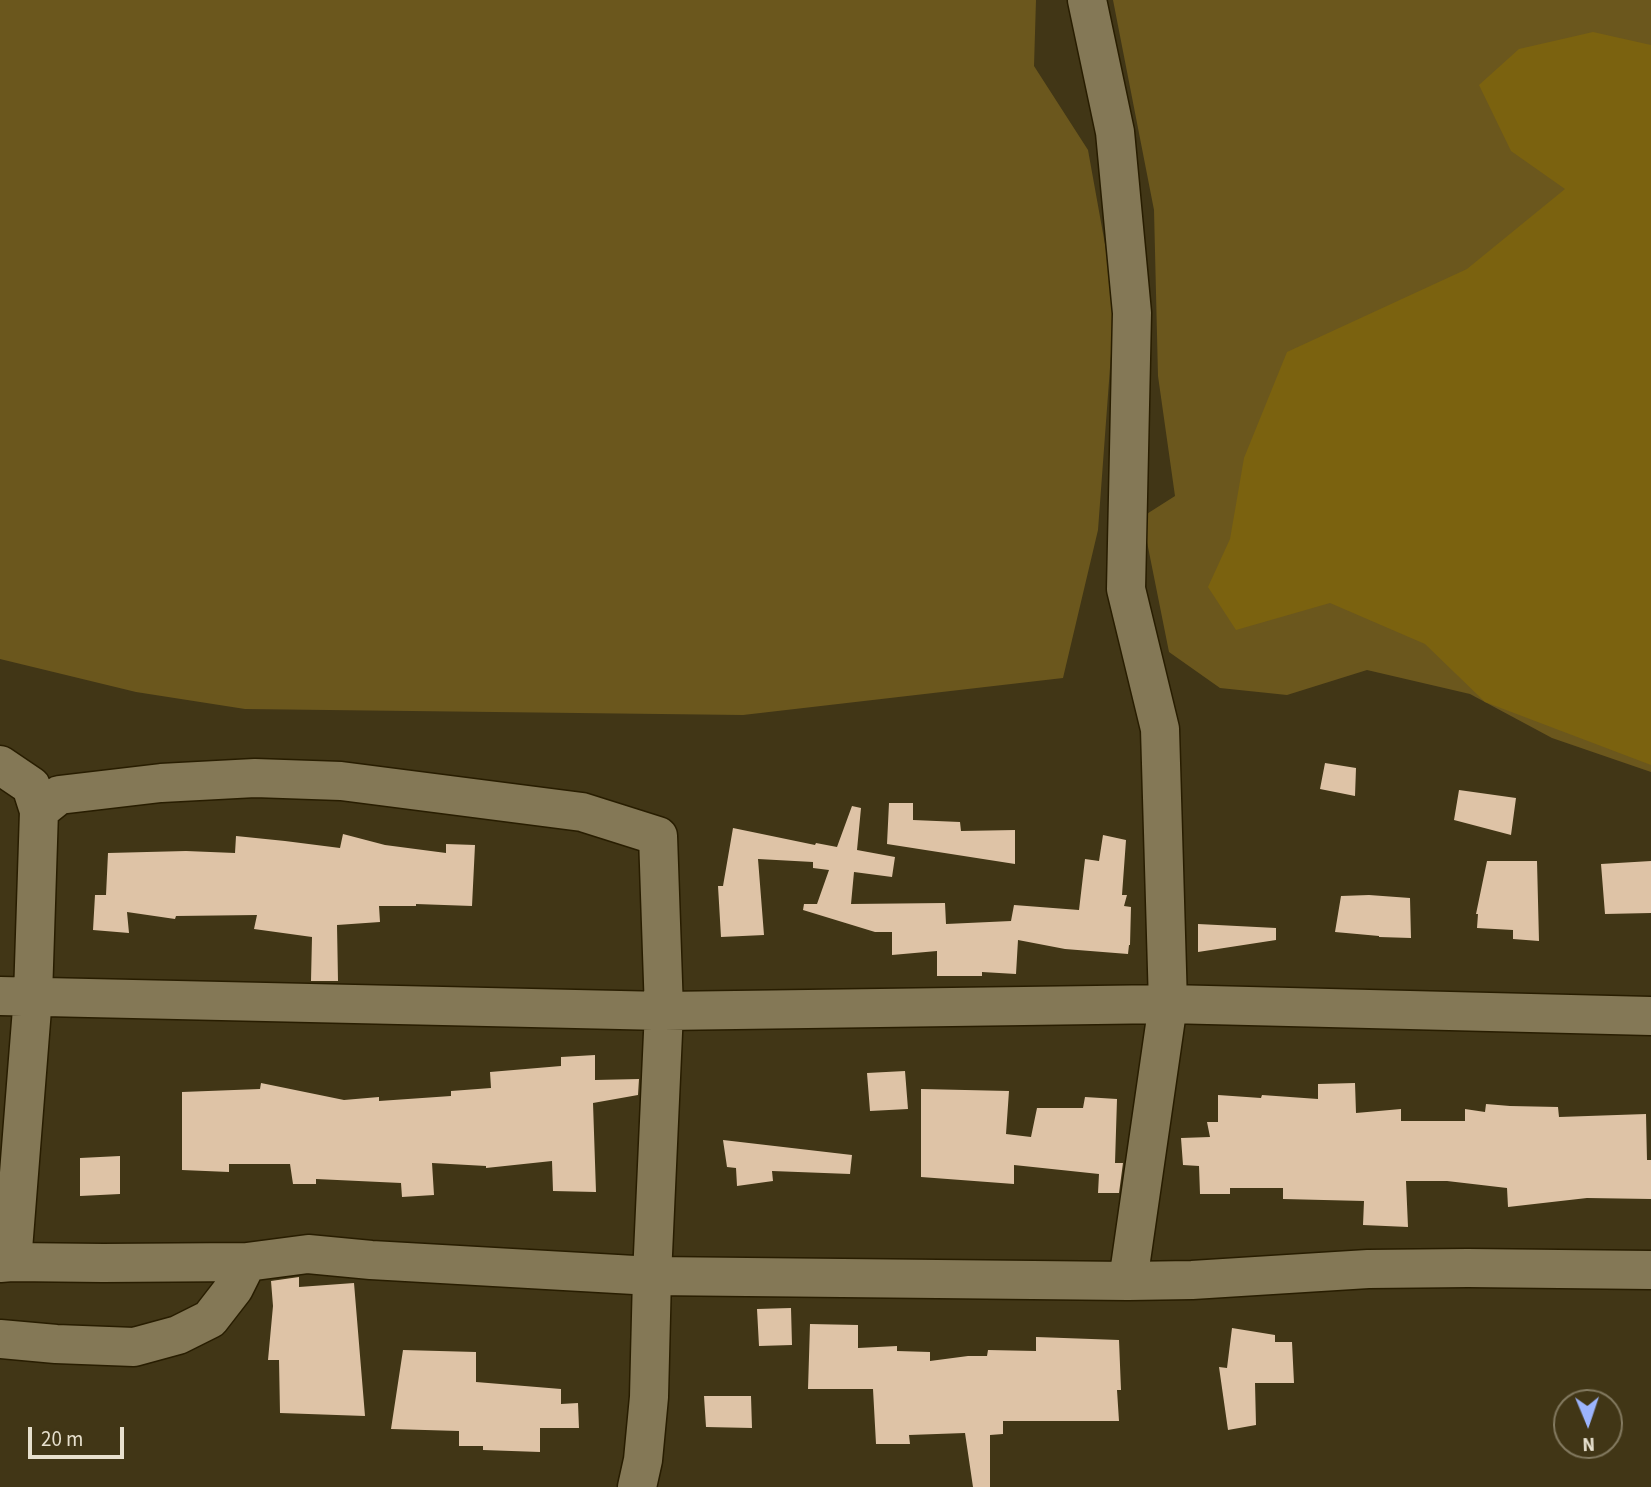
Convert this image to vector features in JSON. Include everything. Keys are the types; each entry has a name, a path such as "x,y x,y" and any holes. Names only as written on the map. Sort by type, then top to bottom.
{"street":[{"path":"1087,0 1115,132 1132,313 1126,589 1160,729 1168,1004 1128,1281"},
{"path":"0,765 31,786 38,811 16,996 6,1262 247,1262 308,1254 384,1261 652,1276 1128,1281 1368,1269 1651,1270"},
{"path":"38,811 58,794 161,783 255,778 341,781 582,812 658,836 664,1011 649,1397 643,1460 637,1487"},
{"path":"16,996 664,1011 1168,1004 1651,1016"},
{"path":"0,1339 134,1347 178,1335 211,1319 234,1288 247,1262"}],"shaded area":[{"path":"0,0 1036,0 1034,66 1088,150 1115,300 1098,530 1063,678 743,715 245,709 136,692 0,659"},
{"path":"1113,0 1651,0 1651,772 1552,738 1470,694 1367,670 1287,695 1220,688 1169,652 1142,517 1175,496 1158,376 1154,210"},
{"path":"1593,32 1651,45 1651,765 1485,702 1425,644 1330,603 1236,630 1208,587 1230,539 1244,458 1287,352 1467,269 1565,189 1511,151 1479,85 1519,49"}],"building":[{"path":"1325,763 1356,768 1355,796 1320,789"},
{"path":"1459,790 1516,798 1511,835 1454,820"},
{"path":"889,803 913,803 913,820 960,822 961,831 1015,830 1015,864 887,844"},
{"path":"852,806 861,808 857,850 895,857 892,877 854,872 851,904 945,903 946,924 1011,921 1014,905 1079,910 1085,859 1099,861 1103,835 1126,840 1122,895 1127,895 1124,906 1131,907 1128,954 1065,949 1018,940 1016,974 982,972 982,976 937,976 937,951 892,955 892,932 875,932 803,910 804,904 817,904 829,870 813,868 813,862 758,859 764,935 721,937 718,886 723,886 733,828 837,847"},
{"path":"343,834 385,845 446,853 446,844 475,845 472,906 379,906 380,922 337,925 338,981 311,981 312,937 254,929 257,915 176,916 175,919 127,912 129,933 93,930 95,895 106,895 108,853 235,853 236,836 340,848"},
{"path":"1487,861 1537,861 1539,941 1513,939 1513,930 1477,928 1476,914"},
{"path":"1651,861 1651,913 1605,914 1601,864"},
{"path":"1341,896 1410,898 1411,938 1335,932"},
{"path":"1198,924 1276,928 1276,940 1198,952"},
{"path":"595,1055 595,1080 639,1079 638,1095 593,1103 596,1192 553,1191 552,1161 486,1168 432,1163 434,1195 402,1197 401,1183 316,1179 316,1184 293,1184 290,1164 229,1164 229,1172 182,1170 182,1092 260,1089 261,1083 344,1100 379,1097 379,1101 451,1096 451,1091 491,1088 490,1072 561,1066 561,1057"},
{"path":"905,1071 908,1109 870,1111 867,1073"},
{"path":"1355,1083 1356,1113 1401,1109 1401,1121 1465,1121 1465,1109 1485,1112 1486,1104 1558,1107 1559,1117 1646,1114 1647,1160 1651,1160 1651,1199 1587,1198 1508,1207 1507,1188 1447,1181 1406,1181 1408,1227 1363,1225 1364,1201 1283,1199 1283,1188 1230,1188 1230,1194 1200,1194 1199,1166 1183,1165 1181,1138 1210,1137 1207,1122 1218,1122 1218,1095 1318,1099 1318,1084"},
{"path":"921,1089 1009,1091 1006,1134 1031,1137 1037,1108 1083,1108 1085,1097 1117,1099 1115,1163 1123,1163 1119,1193 1098,1193 1099,1174 1014,1165 1014,1184 921,1177"},
{"path":"723,1140 852,1155 850,1174 772,1171 773,1181 737,1186 736,1168 727,1167"},
{"path":"120,1156 120,1194 80,1196 80,1158"},
{"path":"299,1277 299,1287 354,1283 365,1416 280,1413 279,1360 268,1360 273,1306 271,1281"},
{"path":"791,1308 792,1345 759,1346 757,1309"},
{"path":"810,1324 858,1325 858,1348 897,1346 897,1351 930,1352 930,1361 987,1356 988,1350 1036,1351 1036,1337 1119,1340 1119,1421 1003,1421 1003,1434 990,1435 990,1487 973,1487 965,1433 909,1435 910,1444 876,1444 873,1389 808,1389"},
{"path":"1232,1328 1275,1335 1275,1342 1292,1342 1294,1383 1255,1383 1256,1425 1228,1430 1219,1367 1227,1368"},
{"path":"403,1350 476,1352 476,1382 561,1389 561,1404 578,1403 579,1428 540,1428 540,1452 483,1450 483,1446 459,1446 459,1431 391,1429"},
{"path":"704,1396 751,1396 752,1428 706,1427"}]}
